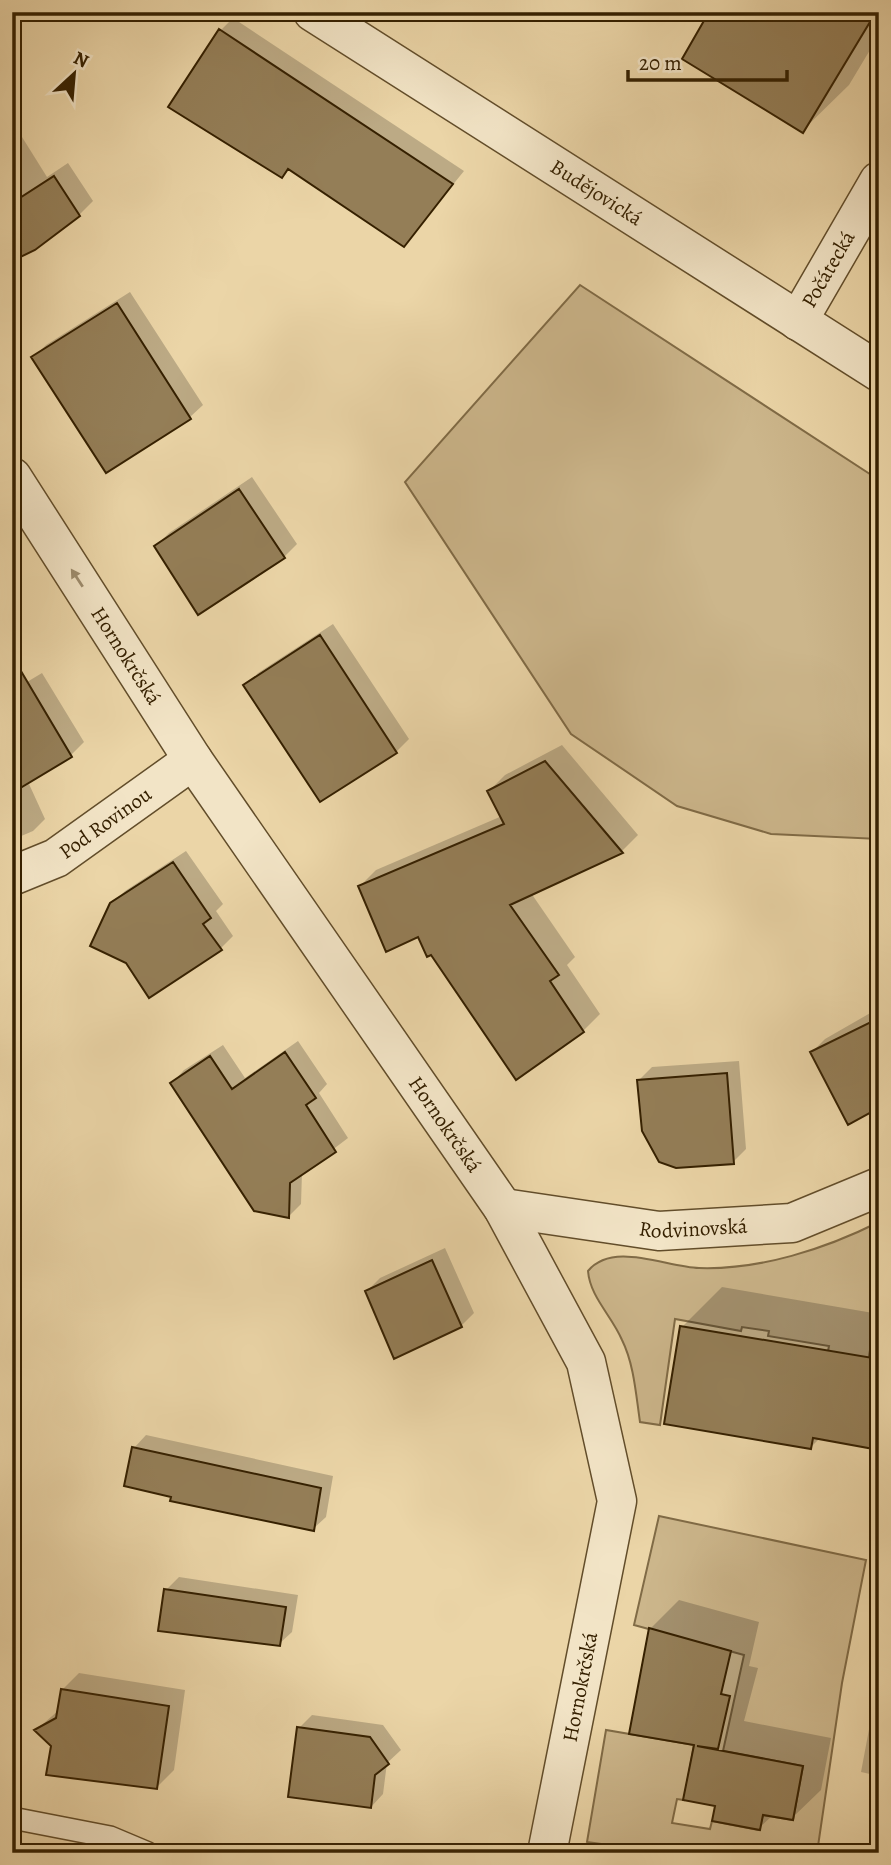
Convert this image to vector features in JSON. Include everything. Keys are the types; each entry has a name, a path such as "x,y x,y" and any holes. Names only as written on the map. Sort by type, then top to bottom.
{"street":[{"name":"Budějovická","path":"313,12 879,372"},
{"name":"Počátecká","path":"798,321 879,181"},
{"name":"Hornokrčská","path":"12,477 193,760 503,1208 586,1362 617,1501 547,1853"},
{"name":"Pod Rovinou","path":"12,876 56,858 193,760"},
{"name":"Rodvinovská","path":"503,1208 659,1231 792,1223 879,1187"}],"lane":[{"path":"12,1818 110,1837 148,1853"}],"shaded area":[{"path":"580,285 879,480 879,839 771,834 677,806 571,734 405,482"},
{"path":"879,1222 879,1345 871,1344 868,1362 827,1356 829,1346 768,1336 769,1331 742,1327 741,1331 675,1319 660,1425 640,1422 626,1349 597,1298 588,1271 599,1262 625,1257 699,1268 722,1268 769,1261 837,1241"},
{"path":"659,1516 866,1560 842,1683 817,1853 665,1853 587,1842 606,1730 694,1745 684,1800 677,1799 672,1823 710,1829 712,1821 759,1830 763,1815 793,1820 803,1766 723,1751 744,1655 634,1625"}],"building":[{"path":"709,12 876,12 803,133 682,59"},
{"path":"219,29 453,184 404,247 288,169 282,178 168,107"},
{"path":"54,176 80,216 35,250 12,261 12,203"},
{"path":"117,303 191,419 106,473 31,357"},
{"path":"239,489 285,558 198,615 154,546"},
{"path":"320,635 397,753 320,802 243,685"},
{"path":"12,656 72,757 12,793"},
{"path":"545,761 623,853 510,905 559,975 550,981 584,1032 516,1080 431,955 427,957 418,937 386,952 358,886 504,824 487,791"},
{"path":"173,862 211,918 203,924 222,950 149,998 126,963 90,946 110,903"},
{"path":"879,1018 879,1108 848,1125 810,1052"},
{"path":"285,1052 316,1098 306,1105 336,1152 290,1183 289,1218 254,1211 170,1083 210,1056 232,1089"},
{"path":"727,1073 734,1164 676,1168 659,1162 642,1131 637,1080"},
{"path":"432,1260 462,1327 394,1359 365,1291"},
{"path":"680,1326 879,1359 879,1450 813,1438 811,1449 664,1424"},
{"path":"132,1447 321,1488 314,1531 170,1501 171,1497 124,1486"},
{"path":"164,1589 286,1607 280,1646 158,1631"},
{"path":"649,1628 731,1651 721,1694 730,1696 718,1749 697,1746 803,1766 793,1820 763,1815 760,1830 712,1821 715,1806 683,1800 694,1745 629,1734"},
{"path":"61,1689 169,1706 157,1789 46,1775 51,1746 34,1730 56,1718"},
{"path":"297,1727 370,1737 389,1764 375,1775 371,1808 288,1797"}]}
